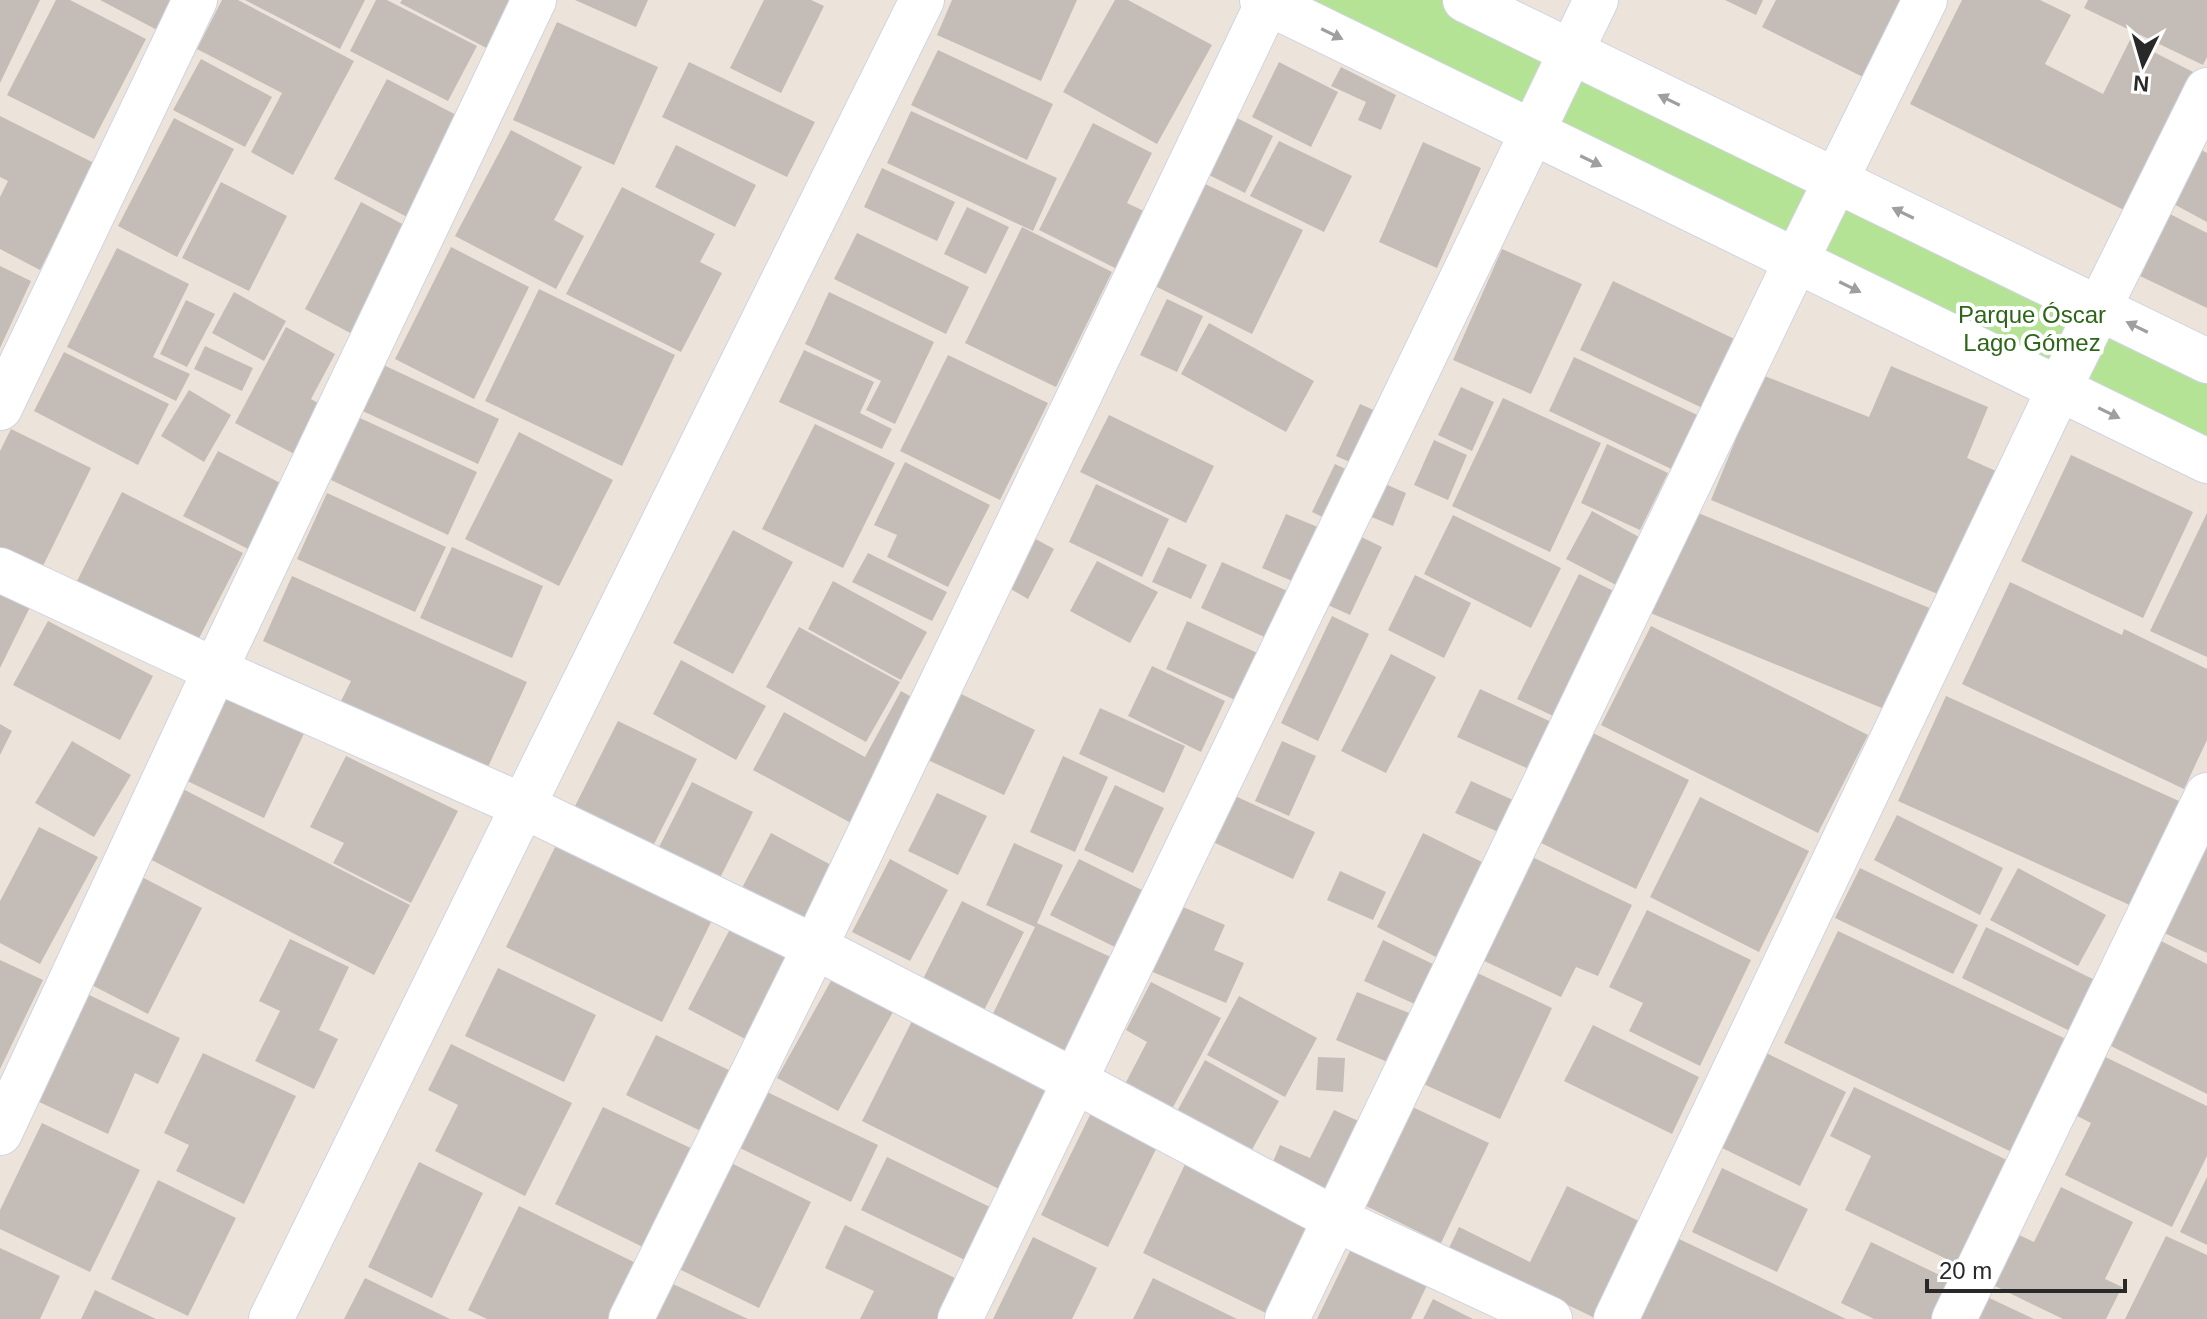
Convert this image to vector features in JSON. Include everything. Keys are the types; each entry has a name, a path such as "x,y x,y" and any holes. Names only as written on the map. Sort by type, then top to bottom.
{"street":[{"path":"0,408 195,0"},
{"path":"0,1133 215,670 534,0"},
{"path":"271,1319 922,0"},
{"path":"1465,0 2207,361"},
{"path":"960,1319 1596,0"},
{"path":"1287,1319 1796,261 1925,0"},
{"path":"631,1319 815,947 1266,1 2207,461"},
{"path":"1616,1319 2059,389 2207,90"},
{"path":"0,570 215,670 523,806 815,947 1335,1219 1550,1319"},
{"path":"1954,1319 2207,795"}],"green space":[{"name":"Parque Óscar Lago Gómez","path":"1271,0 1446,0 2207,370 2207,458"}],"building":[{"path":"0,0 40,0 0,83"},
{"path":"56,0 70,0 146,39 94,139 7,95"},
{"path":"100,0 178,0 161,32"},
{"path":"222,0 238,0 354,61 293,175 251,152 282,93 197,49"},
{"path":"245,0 365,0 340,49"},
{"path":"376,0 387,0 477,46 448,101 350,51"},
{"path":"402,0 527,0 498,54 400,3"},
{"path":"575,0 648,0 636,27"},
{"path":"764,0 811,0 824,6 781,93 730,68"},
{"path":"952,0 1077,0 1041,81 937,35"},
{"path":"1115,0 1128,0 1212,45 1157,144 1063,92"},
{"path":"1725,0 1763,0 1756,15"},
{"path":"1776,0 1904,0 1865,78 1762,27"},
{"path":"1962,0 2040,0 2071,15 2045,64 2103,94 2130,40 2201,76 2132,214 1910,104"},
{"path":"2088,0 2207,0 2207,57 2203,65 2084,8"},
{"path":"557,22 658,67 614,165 513,120"},
{"path":"938,50 1053,104 1027,160 911,105"},
{"path":"201,59 272,97 245,147 173,110"},
{"path":"689,62 815,122 787,177 662,117"},
{"path":"1279,62 1338,92 1311,147 1252,117"},
{"path":"1341,67 1396,95 1381,130 1358,120 1366,102 1331,86"},
{"path":"387,79 464,119 411,219 334,179"},
{"path":"911,111 1057,178 1033,231 887,163"},
{"path":"1231,115 1273,136 1245,193 1203,172"},
{"path":"0,116 94,163 40,270 0,249 0,197 8,181 0,177"},
{"path":"174,118 234,149 177,257 118,226"},
{"path":"1093,123 1152,153 1127,203 1148,213 1119,270 1039,230"},
{"path":"511,130 582,167 554,220 584,236 556,289 455,236"},
{"path":"1279,141 1352,176 1324,232 1250,196"},
{"path":"1423,142 1481,168 1437,268 1379,242"},
{"path":"676,145 756,185 735,227 655,187"},
{"path":"2198,148 2207,153 2207,222 2170,202"},
{"path":"882,168 955,202 937,241 864,207"},
{"path":"221,182 287,216 249,291 182,258"},
{"path":"1203,183 1303,230 1252,334 1153,285"},
{"path":"622,187 715,234 700,262 722,273 681,352 566,294"},
{"path":"361,202 408,227 354,335 305,309"},
{"path":"967,207 1009,227 986,274 944,254"},
{"path":"2170,214 2207,233 2207,308 2140,276"},
{"path":"1022,227 1112,272 1056,387 965,343"},
{"path":"857,233 969,287 946,334 834,279"},
{"path":"451,247 529,287 474,399 395,359"},
{"path":"117,248 189,284 153,357 190,374 176,401 67,347"},
{"path":"1502,249 1582,284 1531,394 1453,360"},
{"path":"0,266 31,281 0,348"},
{"path":"1613,281 1745,344 1713,413 1580,350"},
{"path":"539,289 675,355 622,466 485,401"},
{"path":"234,292 286,321 264,361 212,333"},
{"path":"829,292 934,342 895,424 866,410 881,381 805,344"},
{"path":"1167,299 1203,316 1177,372 1140,355"},
{"path":"186,300 215,314 187,367 160,354"},
{"path":"1209,323 1314,381 1286,432 1181,374"},
{"path":"286,327 335,354 311,399 330,410 304,459 235,423"},
{"path":"205,346 253,368 242,391 194,369"},
{"path":"804,350 874,382 860,413 892,429 882,449 779,402"},
{"path":"64,352 169,404 138,465 34,411"},
{"path":"948,355 1048,403 1000,500 900,451"},
{"path":"1574,357 1710,421 1684,475 1549,411"},
{"path":"377,362 499,419 478,464 356,408"},
{"path":"1891,366 1988,407 1967,458 1998,472 1945,597 1711,500 1762,375 1869,417"},
{"path":"1461,387 1494,402 1472,451 1438,435"},
{"path":"189,390 231,415 204,462 161,436"},
{"path":"1503,398 1601,443 1550,552 1452,506"},
{"path":"1360,404 1385,415 1361,467 1336,456"},
{"path":"1109,415 1214,466 1186,523 1080,472"},
{"path":"360,418 477,472 448,535 331,480"},
{"path":"815,424 895,463 843,568 762,529"},
{"path":"11,429 91,468 39,574 0,555 0,451"},
{"path":"519,432 613,480 559,586 465,539"},
{"path":"1434,440 1467,455 1448,500 1414,485"},
{"path":"1607,444 1668,473 1640,530 1581,503"},
{"path":"218,451 288,487 254,552 183,516"},
{"path":"2071,455 2193,512 2143,618 2021,561"},
{"path":"905,462 990,505 948,587 887,557 897,535 874,525"},
{"path":"1335,464 1354,473 1333,522 1312,512"},
{"path":"1369,477 1406,493 1393,526 1355,510"},
{"path":"1096,484 1169,519 1142,577 1069,542"},
{"path":"122,492 243,553 196,644 76,583"},
{"path":"327,493 446,547 415,612 297,559"},
{"path":"1691,510 1937,611 1894,713 1648,612"},
{"path":"1592,511 1648,542 1622,588 1566,559"},
{"path":"2207,513 2207,657 2150,631"},
{"path":"1286,514 1330,532 1306,587 1262,568"},
{"path":"1453,515 1561,568 1531,628 1424,574"},
{"path":"733,530 793,562 733,674 673,643"},
{"path":"1351,532 1382,547 1350,615 1319,601"},
{"path":"1030,536 1054,549 1028,599 1002,584"},
{"path":"452,547 543,586 512,658 420,618"},
{"path":"1168,547 1207,565 1191,599 1152,582"},
{"path":"868,553 947,592 932,621 852,582"},
{"path":"1097,561 1158,592 1130,643 1070,611"},
{"path":"1222,562 1294,594 1273,641 1201,608"},
{"path":"1579,574 1626,597 1566,722 1517,699"},
{"path":"1415,575 1471,603 1444,658 1388,630"},
{"path":"292,576 527,682 483,778 336,711 351,681 263,641"},
{"path":"0,577 36,595 0,668"},
{"path":"833,581 927,632 901,680 808,629"},
{"path":"2010,582 2122,635 2124,629 2207,669 2207,740 2184,789 1962,684"},
{"path":"1332,616 1369,634 1318,741 1281,723"},
{"path":"48,621 153,676 120,740 13,685"},
{"path":"1187,621 1264,656 1242,703 1166,669"},
{"path":"1651,626 1868,735 1818,833 1601,725"},
{"path":"799,627 900,682 866,742 766,687"},
{"path":"1391,654 1436,677 1386,773 1341,751"},
{"path":"681,660 766,706 736,760 653,714"},
{"path":"1152,666 1225,701 1201,752 1128,716"},
{"path":"225,685 308,725 264,818 179,777"},
{"path":"951,689 1035,730 1004,795 919,756"},
{"path":"1480,689 1560,726 1538,773 1457,737"},
{"path":"901,691 917,700 851,823 753,770 784,712 865,757"},
{"path":"1946,696 2179,801 2132,906 1898,801"},
{"path":"1100,708 1185,746 1164,793 1079,754"},
{"path":"618,721 697,759 650,852 571,814"},
{"path":"0,724 12,731 0,755"},
{"path":"1593,733 1689,780 1636,889 1539,842"},
{"path":"72,741 131,775 94,837 35,803"},
{"path":"1282,741 1316,756 1289,816 1255,801"},
{"path":"346,756 458,811 411,903 333,863 344,843 310,827"},
{"path":"1063,756 1108,777 1075,852 1030,832"},
{"path":"1471,781 1524,805 1510,837 1455,813"},
{"path":"692,782 753,812 720,878 658,849"},
{"path":"1115,785 1164,808 1133,873 1084,850"},
{"path":"177,786 410,905 374,975 142,855"},
{"path":"937,793 987,816 958,875 908,851"},
{"path":"1235,796 1315,832 1293,879 1213,842"},
{"path":"1700,797 1809,851 1759,952 1650,897"},
{"path":"1897,815 2003,868 1980,915 1874,860"},
{"path":"39,827 98,857 40,964 0,943 0,901"},
{"path":"2207,827 2207,953 2158,930"},
{"path":"771,833 833,866 796,934 735,901"},
{"path":"1423,833 1490,866 1442,960 1377,927"},
{"path":"561,835 717,910 662,1022 506,947"},
{"path":"1014,843 1063,865 1037,923 1115,959 1066,1061 988,1024 1035,927 986,905"},
{"path":"1528,855 1632,905 1598,976 1576,967 1561,997 1480,959"},
{"path":"890,859 948,890 910,961 852,932"},
{"path":"1079,859 1150,894 1123,951 1050,915"},
{"path":"1860,868 1978,925 1953,974 1835,918"},
{"path":"2018,868 2106,915 2078,966 1990,920"},
{"path":"1340,871 1386,892 1373,920 1327,900"},
{"path":"136,874 202,908 148,1014 80,979"},
{"path":"962,901 1024,932 981,1016 920,985"},
{"path":"1176,904 1225,925 1214,950 1244,963 1226,1003 1148,970"},
{"path":"1647,910 1751,960 1700,1066 1629,1031 1643,1003 1609,987"},
{"path":"1986,927 2097,981 2072,1032 1962,978"},
{"path":"730,929 794,962 751,1042 688,1009"},
{"path":"1838,931 2070,1041 2016,1154 1784,1043"},
{"path":"2155,938 2207,964 2207,1094 2103,1042"},
{"path":"290,939 349,967 319,1030 338,1039 314,1089 255,1061 280,1011 259,1001"},
{"path":"1383,940 1437,966 1419,1006 1364,981"},
{"path":"0,960 43,980 0,1069"},
{"path":"498,968 596,1015 564,1082 465,1036"},
{"path":"1471,970 1552,1008 1500,1119 1419,1082"},
{"path":"832,979 893,1012 838,1111 777,1078"},
{"path":"1151,982 1221,1018 1171,1111 1124,1086 1147,1042 1126,1030"},
{"path":"1357,992 1414,1015 1392,1064 1336,1040"},
{"path":"87,994 180,1038 158,1084 135,1073 108,1134 37,1101"},
{"path":"1239,996 1317,1038 1285,1097 1207,1055"},
{"path":"914,1017 1051,1085 999,1189 862,1121"},
{"path":"1593,1025 1699,1077 1672,1134 1564,1081"},
{"path":"656,1035 733,1072 703,1132 626,1095"},
{"path":"451,1044 572,1103 525,1196 435,1151 458,1105 428,1090"},
{"path":"1762,1051 1846,1092 1800,1186 1716,1145"},
{"path":"203,1053 296,1096 244,1204 176,1171 189,1145 164,1133"},
{"path":"2097,1053 2207,1106 2207,1156 2172,1227 2065,1175 2091,1123 2069,1112"},
{"path":"1318,1057 1345,1058 1343,1092 1316,1090"},
{"path":"1205,1060 1279,1101 1249,1155 1175,1115"},
{"path":"1854,1087 2009,1161 1959,1265 1845,1210 1871,1156 1830,1136"},
{"path":"765,1091 878,1145 851,1202 738,1147"},
{"path":"1406,1104 1489,1143 1441,1243 1358,1202"},
{"path":"603,1107 697,1151 649,1250 555,1204"},
{"path":"1334,1110 1363,1123 1330,1191 1272,1164 1280,1145 1310,1158"},
{"path":"1091,1113 1158,1145 1108,1247 1041,1215"},
{"path":"42,1123 140,1170 90,1272 0,1229 0,1210"},
{"path":"887,1157 990,1207 965,1260 861,1210"},
{"path":"1187,1160 1313,1221 1268,1314 1143,1253"},
{"path":"419,1162 483,1193 432,1298 368,1267"},
{"path":"731,1163 811,1202 759,1308 679,1269"},
{"path":"1722,1168 1808,1209 1777,1272 1692,1232"},
{"path":"2207,1177 2207,1245 2180,1232"},
{"path":"158,1180 236,1218 188,1316 111,1279"},
{"path":"1567,1186 1647,1225 1597,1319 1449,1248 1459,1227 1530,1262"},
{"path":"2061,1187 2133,1222 2105,1279 2122,1287 2106,1319 2063,1319 1995,1286 2019,1235 2034,1242"},
{"path":"519,1206 640,1265 614,1319 487,1319 468,1310"},
{"path":"845,1225 957,1279 938,1319 860,1319 874,1291 825,1268"},
{"path":"2166,1236 2207,1255 2207,1319 2125,1319"},
{"path":"1033,1237 1097,1268 1072,1319 993,1319"},
{"path":"1679,1239 1772,1283 1846,1319 1639,1319"},
{"path":"1871,1242 1952,1281 1934,1319 1874,1319 1841,1303"},
{"path":"1353,1245 1429,1281 1411,1319 1317,1319"},
{"path":"0,1248 60,1276 40,1319 0,1319"},
{"path":"365,1278 450,1319 344,1319"},
{"path":"1153,1278 1237,1319 1133,1319"},
{"path":"673,1284 748,1319 656,1319"},
{"path":"95,1290 156,1319 81,1319"},
{"path":"1985,1296 2034,1319 1974,1319"},
{"path":"1433,1299 1473,1319 1423,1319"}]}
